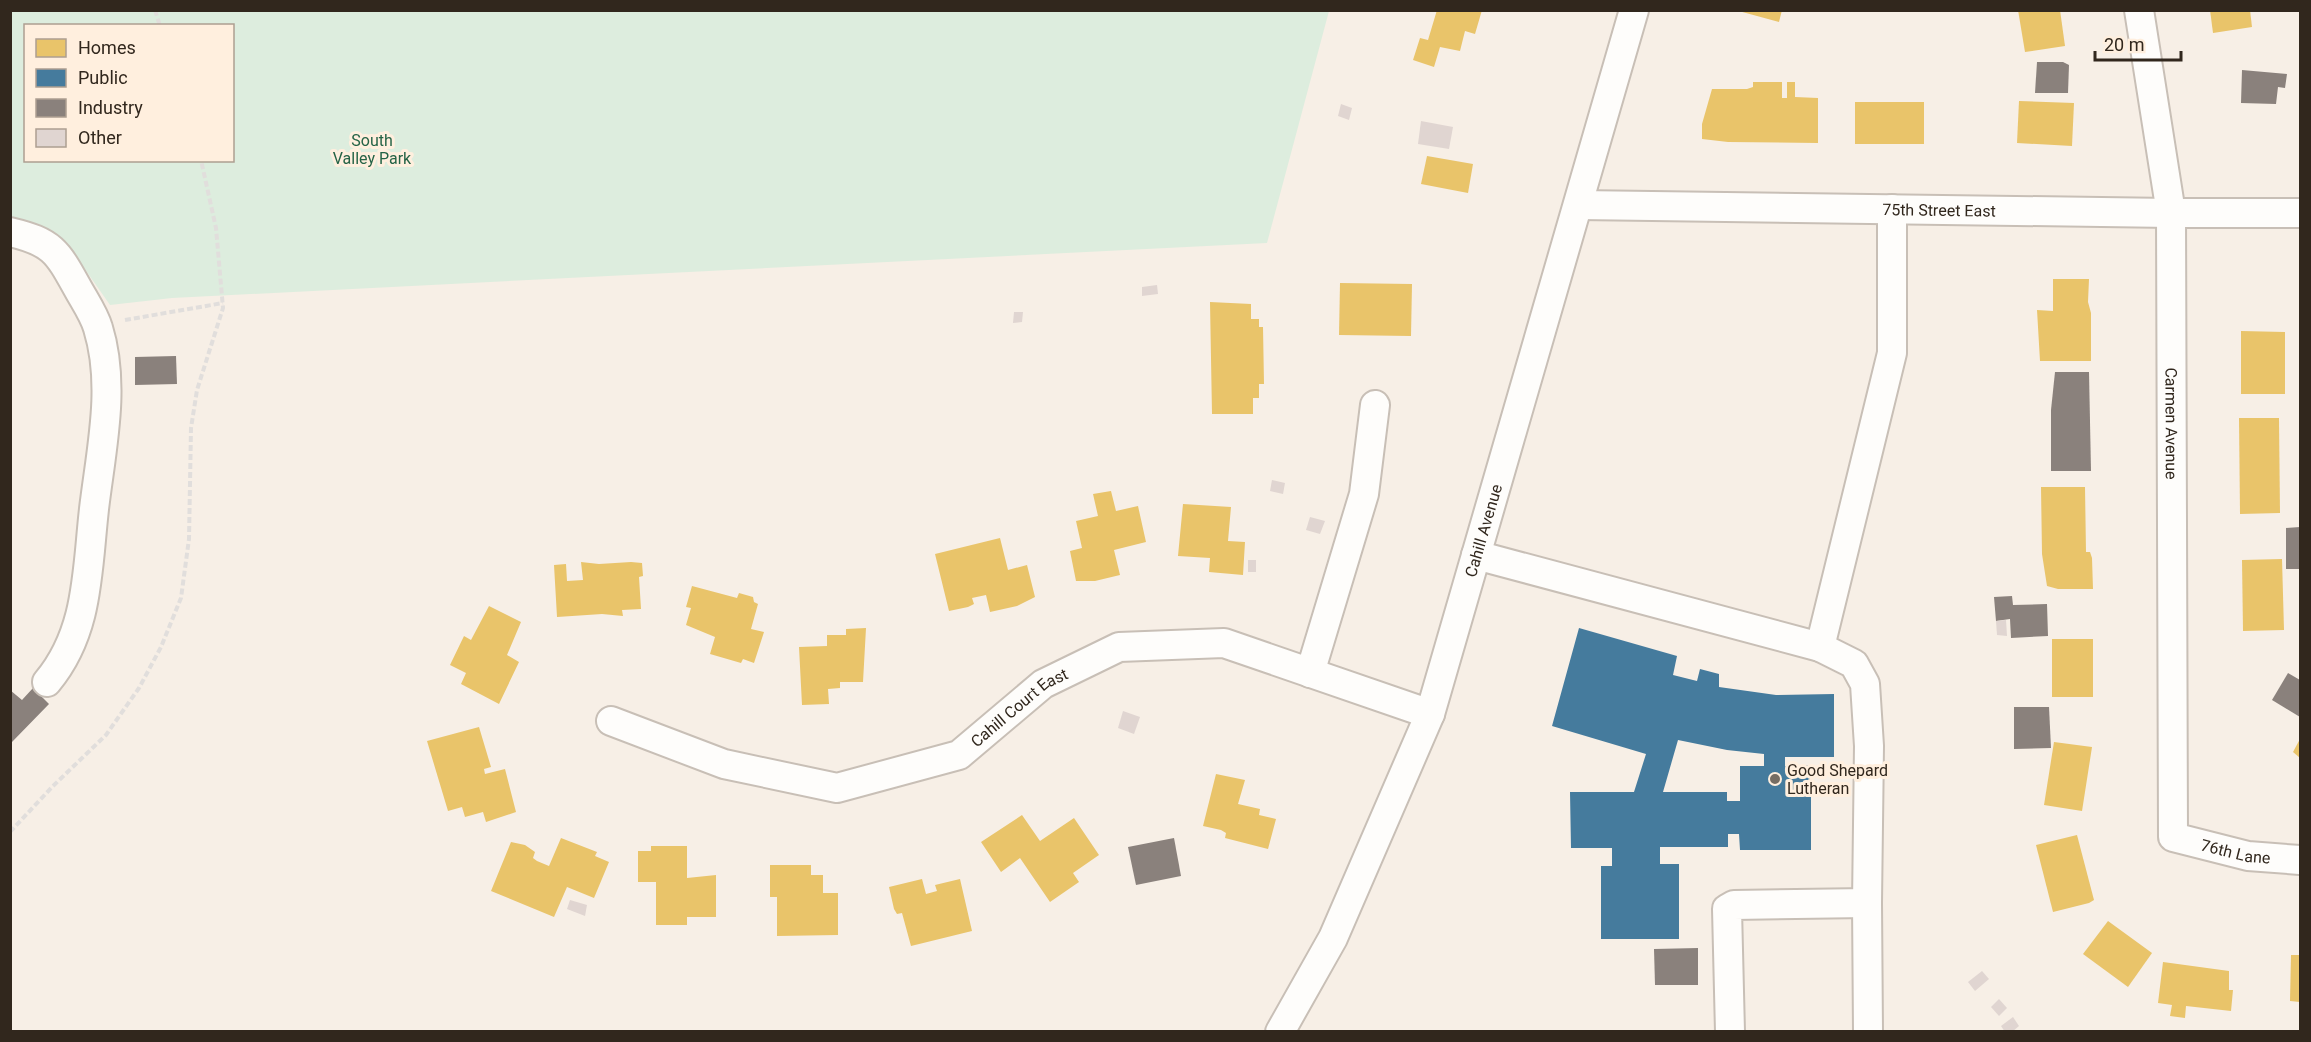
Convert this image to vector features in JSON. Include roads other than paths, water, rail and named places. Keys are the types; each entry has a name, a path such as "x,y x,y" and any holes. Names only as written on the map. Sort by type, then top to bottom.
{"street":[{"name":"Cahill Avenue","path":"1280,1032 1333,938 1430,714 1634,10"},
{"name":"Carmen Avenue","path":"2139,10 2171,213 2173,837"},
{"name":"75th Street East","path":"1579,205 2301,213"},
{"path":"1820,647 1892,353 1892,209"},
{"path":"10,232 36,238 60,256 98,326 105,359 106,404 84,602 75,638 61,666 47,682"},
{"path":"1310,673 1364,494 1375,405"},
{"path":"1476,555 1820,647 1854,664 1865,684 1869,747 1868,1031"},
{"name":"Cahill Court East","path":"610,721 724,764 837,788 959,755 1043,684 1119,647 1224,643 1430,714"},
{"name":"76th Lane","path":"2173,837 2248,856 2301,860"},
{"path":"1730,1032 1727,909 1734,905 1867,903"}],"place":[{"name":"Good Shepard Lutheran","path":"1775,779"}],"park label":[{"name":"South Valley Park","path":"372,149"}]}
